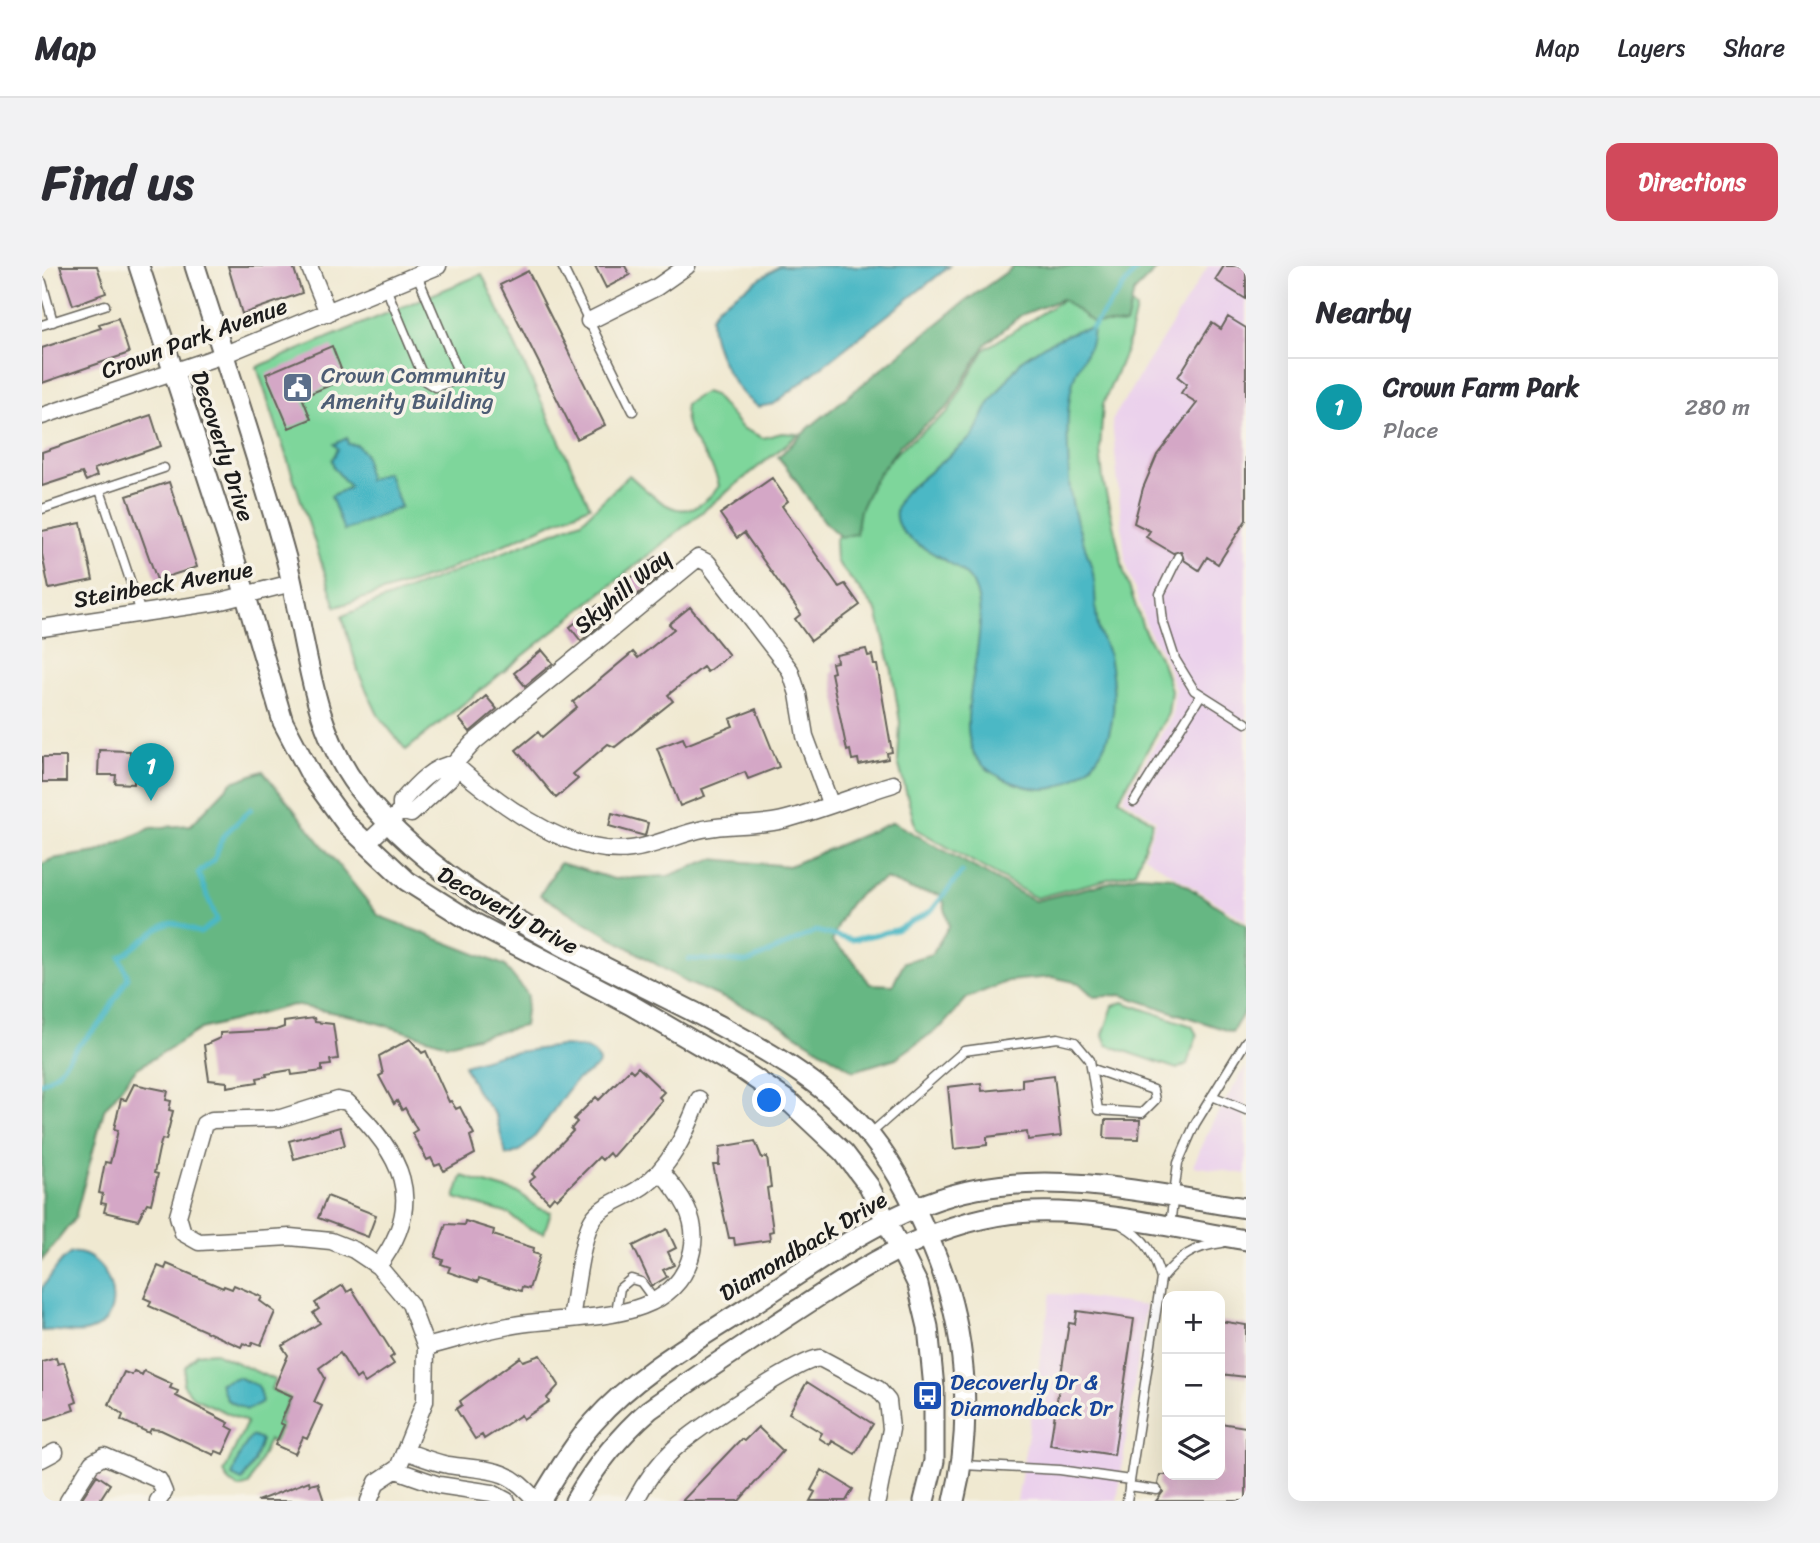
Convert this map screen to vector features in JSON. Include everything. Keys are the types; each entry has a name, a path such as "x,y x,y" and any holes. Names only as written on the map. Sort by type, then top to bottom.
{"street":[{"name":"Decoverly Drive","path":"139,266 283,722 312,777 366,844 407,881 472,922 687,1036 792,1104 844,1153 869,1186 918,1285 928,1327 934,1388 934,1461 924,1501"},
{"name":"Decoverly Drive","path":"195,266 292,583 320,709 334,750 356,787 395,817 441,870 488,902 758,1045 812,1080 869,1135 897,1171 928,1236 945,1278 957,1322 963,1387 963,1465 954,1501"},
{"path":"309,266 328,313"},
{"name":"Crown Park Avenue","path":"42,416 223,355 438,266"},
{"path":"589,321 657,287 687,266"},
{"name":"Skyhill Way","path":"366,844 395,817 401,802 420,783 442,765 454,764 474,742 694,560 702,558 790,670 798,694 805,736 830,803"},
{"name":"Steinbeck Avenue","path":"42,628 245,596 292,583"},
{"path":"454,764 500,801 570,842 606,850 632,849 703,829 788,819 894,784"},
{"path":"687,1036 697,1014"},
{"path":"571,1319 591,1222 604,1209 640,1188 660,1171 678,1147 699,1099"},
{"path":"369,1501 377,1482 396,1470 425,1401 426,1348 410,1304 378,1266 354,1250 309,1237 199,1242 183,1233 178,1216 204,1124 212,1120 281,1118 338,1100 349,1104 395,1159 405,1184 401,1228 378,1266"},
{"path":"426,1348 510,1325 635,1309 655,1301 681,1278 690,1263 694,1245 688,1207 660,1171"},
{"name":"Diamondback Drive","path":"539,1501 593,1422 629,1389 693,1342 886,1221 976,1189 1032,1183 1081,1185 1246,1208"},
{"path":"575,1501 593,1469 619,1436 649,1410 848,1277 899,1248 928,1236 984,1219 1030,1212 1077,1213 1246,1241"},
{"path":"635,1501 662,1462 688,1437 798,1366 820,1358 878,1389 888,1401 891,1429 877,1501"},
{"path":"405,1451 446,1465 502,1472 521,1482 539,1501"},
{"path":"68,1501 92,1463 104,1456 159,1480 164,1492 158,1501"},
{"path":"396,1470 439,1485 492,1493 507,1501"}],"lane":[{"path":"562,266 633,411"},
{"path":"386,288 425,381 435,387 451,382 457,369 417,275"},
{"path":"42,282 53,322"},
{"path":"42,325 105,305"},
{"path":"42,509 164,468"},
{"path":"100,490 141,614"},
{"path":"1178,557 1160,594 1163,622 1184,677 1201,695 1246,723"},
{"path":"1134,802 1201,695"},
{"path":"869,1135 964,1051 1067,1039 1084,1050 1093,1069 1095,1104 1100,1111 1142,1113 1155,1100 1156,1094 1153,1090 1093,1069"},
{"path":"1169,1227 1178,1163 1212,1096 1246,1041"},
{"path":"1212,1096 1246,1110"},
{"path":"1112,1219 1142,1239 1154,1254 1161,1279 1127,1501"},
{"path":"1161,1279 1179,1257 1198,1247 1246,1241"},
{"path":"616,1312 620,1289 631,1279 641,1282 655,1301"},
{"path":"963,1465 1060,1470 1157,1490"}],"shaded area":[{"path":"1208,266 1246,266 1246,921 1144,856 1156,820 1123,798 1172,716 1175,690 1165,659 1147,628 1125,560 1112,420"},
{"path":"1246,1067 1246,1174 1193,1166 1212,1123"},
{"path":"1051,1293 1146,1306 1117,1501 1017,1501"}],"green space":[{"path":"1015,266 1160,266 1134,292 1126,325 1094,323 1062,299 1021,315 986,344 947,408 900,445 873,482 860,510 856,534 841,537 822,519 778,457 811,426 963,303"},
{"path":"482,274 590,506 438,574 336,607 257,367"},
{"path":"1099,277 1136,309 1127,348 1103,404 1100,449 1103,480 1124,572 1144,630 1162,662 1171,690 1168,714 1119,799 1153,822 1135,872 1036,898 916,829 898,762 900,722 892,671 877,611 836,561 835,541 868,484 901,448 948,412 985,349"},
{"path":"705,392 714,395 742,428 763,438 782,433 799,434 406,750 378,715 359,674 342,616 582,521 629,475 652,495 673,508 684,510 707,500 719,486 711,465 688,428 685,417 685,404"},
{"path":"263,771 379,916 504,965 528,995 524,1026 447,1044 357,1017 293,1005 201,1029 136,1069 104,1110 75,1218 42,1260 42,864 52,859 97,852 151,828 191,825 232,782"},
{"path":"893,822 1035,901 1138,875 1173,877 1246,925 1246,1009 1232,1032 1122,995 1094,997 1079,983 1052,977 1008,981 967,998 942,1026 896,1058 854,1071 768,1017 688,983 540,895 560,863 614,879 668,876 712,859 789,866","holes":["886,879 912,890 942,895 949,926 932,954 904,962 893,985 870,984 853,960 832,942 840,920 850,903 865,890"]},
{"path":"1123,1002 1192,1026 1197,1035 1187,1064 1177,1069 1107,1045 1103,1035 1113,1006"},
{"path":"462,1176 519,1193 538,1208 551,1212 544,1233 528,1228 509,1214 455,1198"},
{"path":"213,1352 275,1380 271,1389 290,1398 278,1423 282,1425 274,1442 269,1440 249,1485 239,1488 229,1482 224,1472 247,1422 194,1398 183,1384 185,1367 197,1354"}],"water":[{"path":"779,266 950,266 774,404 758,407 740,390 725,367 715,341 711,317 718,306"},
{"path":"1092,328 1090,345 1072,385 1068,424 1069,477 1074,512 1094,576 1098,626 1112,671 1112,719 1103,749 1094,762 1065,784 1040,789 1003,778 978,760 970,743 968,722 980,626 979,603 973,584 964,573 906,535 897,524 896,510 904,493 973,436 988,405 1022,360 1045,345 1078,330"},
{"path":"347,438 348,444 357,445 365,454 368,480 387,472 401,507 344,531 331,496 350,487 334,468 332,460 338,449 334,444"},
{"path":"561,1046 590,1051 598,1058 599,1064 569,1088 536,1136 517,1152 506,1155 496,1116 477,1092 464,1065 501,1054"},
{"path":"71,1253 84,1254 103,1270 112,1296 111,1309 106,1320 89,1331 42,1331 42,1288 61,1261"},
{"path":"238,1377 258,1386 262,1402 247,1410 227,1400 220,1383"},
{"path":"251,1436 261,1440 254,1462 242,1481 232,1476 240,1454"}],"building":[{"path":"60,266 97,266 106,293 73,305"},
{"path":"228,266 293,266 302,293 242,314"},
{"path":"595,266 625,266 630,275 606,288"},
{"path":"1224,266 1246,266 1246,299 1215,280"},
{"path":"528,271 605,425 577,439 500,285"},
{"path":"1228,317 1246,328 1246,520 1218,564 1207,557 1199,570 1184,560 1181,551 1173,553 1146,537 1150,531 1134,523 1143,488 1157,455 1197,403 1181,393 1187,384 1178,377 1212,323 1221,329"},
{"path":"118,318 129,353 42,383 42,348 101,328 99,324"},
{"name":"Crown Community Amenity Building","path":"332,346 345,379 302,397 311,419 289,428 266,374"},
{"path":"151,415 161,446 94,469 97,476 86,481 82,473 42,486 42,452"},
{"path":"772,478 788,501 782,506 839,587 845,584 860,605 811,641 795,619 801,614 744,533 737,538 720,514"},
{"path":"169,482 197,567 157,580 127,496"},
{"path":"81,523 93,580 49,589 42,554 42,531"},
{"path":"656,557 667,570 637,595 626,582"},
{"path":"598,605 609,618 581,641 570,627"},
{"path":"690,607 729,655 707,672 703,667 668,695 673,701 615,747 608,744 573,774 578,779 556,798 516,750 538,732 542,737 577,707 573,702 633,652 638,658 674,629 669,624"},
{"path":"866,649 868,656 872,655 874,665 877,665 892,752 887,753 888,759 859,765 858,759 852,760 850,750 847,751 831,673 834,672 832,663 837,662 836,655"},
{"path":"542,650 553,663 525,686 514,673"},
{"path":"486,696 497,709 470,732 459,719"},
{"path":"756,709 779,767 748,779 745,772 702,789 705,796 680,806 657,748 683,738 686,745 733,726 730,719"},
{"path":"99,750 130,751 130,755 135,756 134,784 115,783 116,775 98,775"},
{"path":"42,757 66,757 66,782 42,782"},
{"path":"612,813 648,823 645,836 609,826"},
{"path":"314,1018 315,1022 333,1024 338,1059 330,1060 331,1065 322,1066 322,1071 292,1075 291,1070 266,1074 267,1076 257,1078 258,1082 227,1087 227,1082 209,1080 204,1045 220,1038 220,1033 276,1030 284,1027 284,1022"},
{"path":"410,1039 422,1053 426,1051 449,1102 451,1101 456,1109 460,1107 474,1134 470,1136 475,1154 444,1171 440,1164 435,1166 431,1158 427,1160 412,1133 417,1130 405,1108 402,1110 397,1101 394,1104 379,1076 383,1074 379,1056"},
{"path":"638,1067 664,1092 659,1097 662,1100 612,1157 609,1153 602,1160 599,1157 557,1199 554,1196 549,1202 529,1182 535,1177 532,1174 573,1131 571,1129 577,1122 574,1119 596,1097 599,1100 630,1069 633,1072"},
{"path":"1054,1075 1061,1136 1028,1140 1027,1132 987,1137 987,1145 954,1149 948,1087 981,1083 982,1091 1022,1087 1022,1079"},
{"path":"134,1084 168,1091 166,1100 171,1101 169,1110 173,1111 166,1140 162,1139 159,1149 154,1173 158,1174 151,1204 147,1203 138,1220 104,1212 106,1204 101,1203 103,1194 99,1193 105,1162 110,1163 116,1139 118,1130 114,1129 121,1099 126,1100"},
{"path":"1105,1120 1140,1120 1139,1139 1104,1138"},
{"path":"340,1127 345,1145 294,1159 289,1141"},
{"path":"755,1141 762,1158 767,1157 771,1187 767,1188 773,1231 769,1232 770,1240 735,1245 734,1238 729,1238 713,1165 719,1165 720,1147"},
{"path":"327,1196 376,1215 368,1237 318,1218"},
{"path":"465,1221 494,1230 493,1235 534,1248 533,1253 540,1255 529,1289 522,1287 521,1291 479,1278 478,1282 448,1272 450,1267 441,1264 443,1260 435,1257 446,1224 464,1225"},
{"path":"667,1229 676,1248 668,1252 674,1265 663,1270 667,1277 652,1286 633,1246"},
{"path":"167,1264 223,1288 232,1289 234,1285 262,1297 260,1301 275,1312 261,1345 243,1343 241,1347 149,1306 151,1301 144,1298 158,1266 165,1269"},
{"path":"343,1285 347,1292 352,1289 394,1355 390,1358 394,1364 365,1383 360,1376 356,1379 340,1353 319,1368 325,1378 314,1402 322,1406 307,1439 303,1437 295,1454 275,1445 284,1425 280,1423 292,1396 274,1388 288,1355 282,1346 320,1323 313,1313 319,1309 315,1303"},
{"path":"1077,1311 1134,1319 1114,1455 1050,1445 1069,1323 1075,1324"},
{"path":"1225,1322 1246,1325 1246,1377 1225,1375"},
{"path":"540,1355 559,1385 547,1398 549,1402 523,1419 521,1415 484,1439 482,1435 475,1439 456,1409 462,1405 460,1401 520,1357 523,1361"},
{"path":"56,1358 58,1364 64,1362 77,1402 72,1404 74,1410 42,1421 42,1362"},
{"path":"134,1371 142,1375 144,1371 172,1384 170,1388 178,1391 176,1396 229,1423 227,1426 234,1430 223,1454 216,1451 214,1455 161,1430 151,1429 149,1433 121,1420 123,1415 109,1404 124,1372 132,1375"},
{"path":"807,1382 873,1424 855,1454 832,1441 830,1445 819,1438 822,1433 789,1413"},
{"path":"1225,1424 1246,1427 1246,1501 1156,1501 1163,1492 1158,1484 1160,1475 1162,1480 1225,1480"},
{"path":"758,1427 783,1451 739,1501 682,1501 741,1439 744,1441"},
{"path":"822,1470 853,1489 846,1501 810,1501 815,1492 811,1490"},
{"path":"97,1475 110,1484 99,1501 80,1501"},
{"path":"309,1481 310,1485 318,1483 324,1501 257,1501"}],"waterway":[{"path":"1092,328 1139,266"},
{"path":"42,1083 57,1073 101,1023 128,977 120,957 167,924 173,923 200,933 217,920 198,873 214,860 223,836 251,809"},
{"path":"689,959 749,962 816,931 852,940 896,930 931,911 962,872"}],"place":[{"name":"Crown Community Amenity Building","path":"298,388"},
{"name":"Crown Farm Park","path":"151,801"},
{"name":"Decoverly Dr & Diamondback Dr","path":"927,1395"}]}
